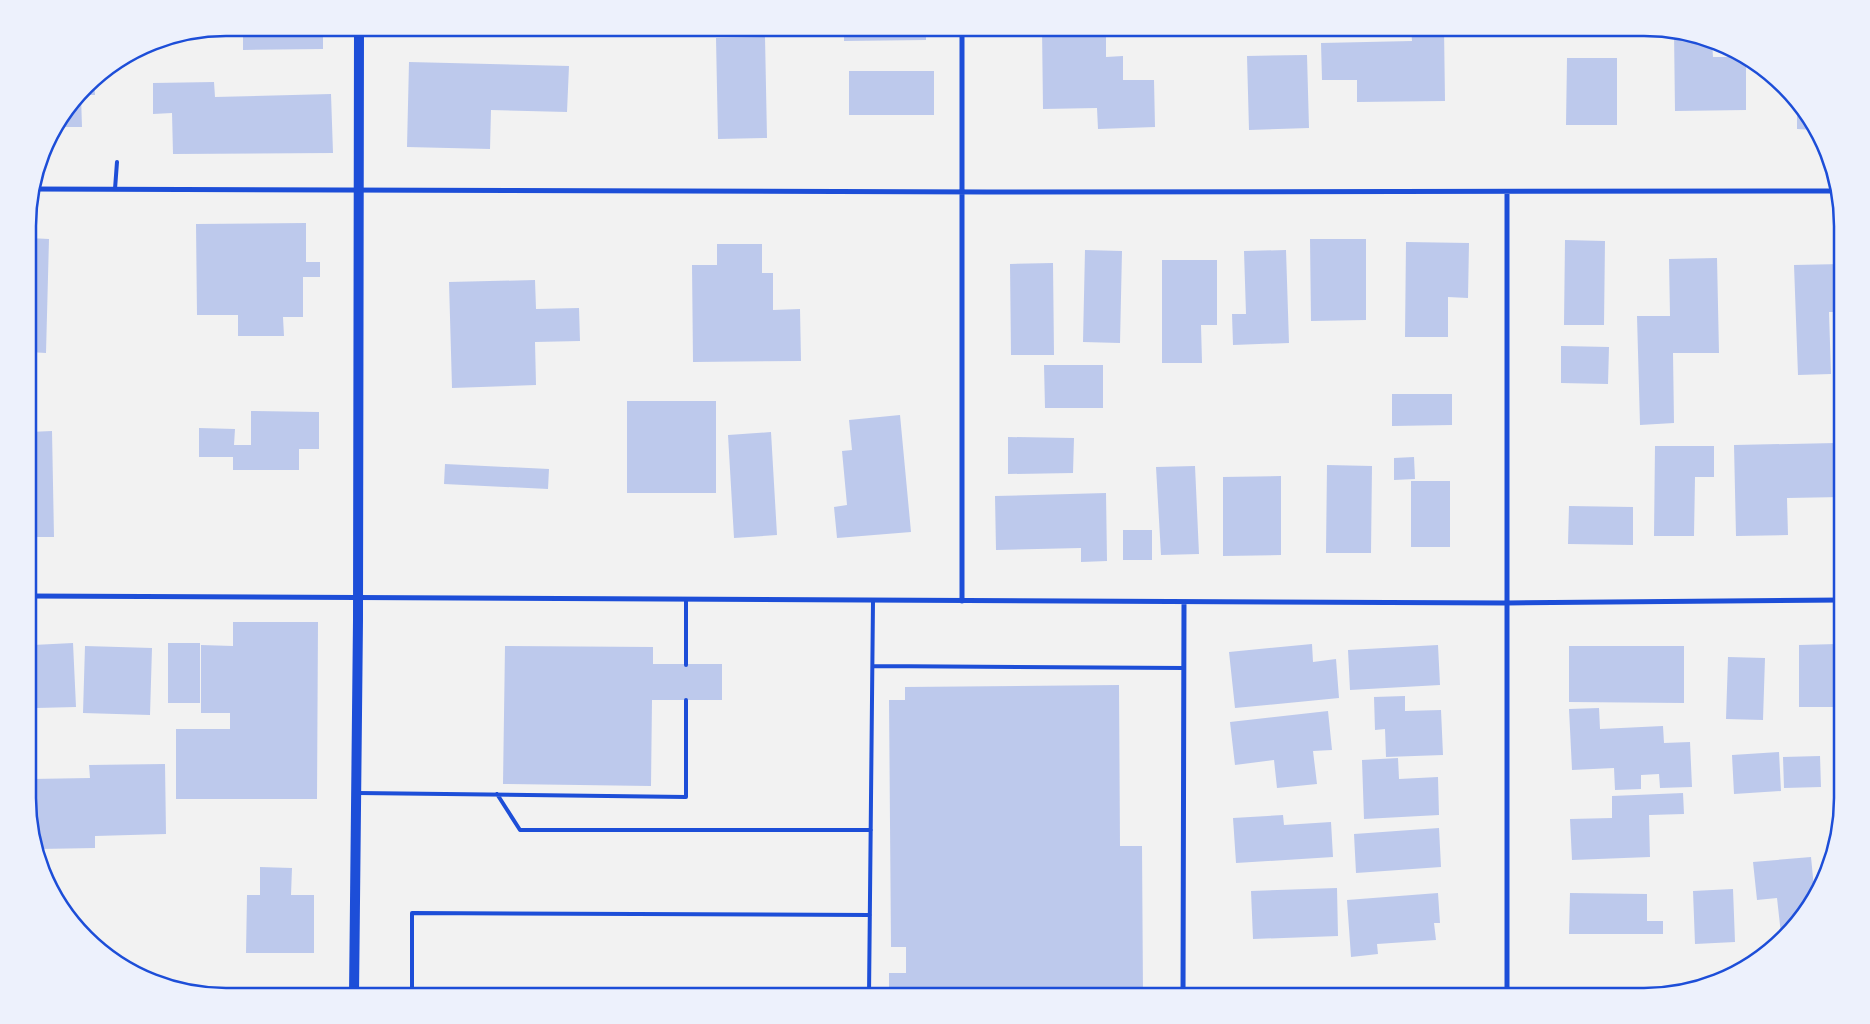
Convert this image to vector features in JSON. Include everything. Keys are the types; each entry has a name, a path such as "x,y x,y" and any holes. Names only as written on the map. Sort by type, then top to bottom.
{"main road":[{"path":"354,988 358,599 359,36"}],"street":[{"path":"962,36 962,601"},
{"path":"40,189 1830,191"},
{"path":"1507,192 1506,603 1509,988"},
{"path":"36,596 1506,603 1834,600"},
{"path":"1183,988 1184,602"}],"lane":[{"path":"115,189 117,162"},
{"path":"686,600 686,664"},
{"path":"869,988 873,601"},
{"path":"873,666 1184,668"},
{"path":"356,793 686,797 686,700"},
{"path":"497,794 520,830 871,830"},
{"path":"412,988 412,913 870,915"}],"building":[{"path":"243,36 323,36 323,49 243,50"},
{"path":"844,36 926,36 926,40 844,41"},
{"path":"1042,36 1106,36 1106,57 1123,56 1123,80 1154,80 1155,127 1098,129 1097,108 1043,109"},
{"path":"1412,36 1444,36 1445,101 1357,102 1357,80 1322,80 1321,43 1412,41"},
{"path":"765,37 767,138 718,139 716,38"},
{"path":"1674,39 1705,46 1712,49 1713,57 1730,57 1746,66 1746,110 1675,111"},
{"path":"1307,55 1309,128 1249,130 1247,56"},
{"path":"1567,58 1617,58 1617,125 1566,125"},
{"path":"409,62 569,66 567,112 491,110 490,149 407,147"},
{"path":"849,71 934,71 934,115 849,115"},
{"path":"214,82 215,97 331,94 333,153 173,154 172,113 153,114 153,83"},
{"path":"95,89 95,95 89,95"},
{"path":"81,104 82,127 64,127"},
{"path":"1797,115 1807,130 1797,129"},
{"path":"306,223 306,262 320,262 320,277 303,277 303,317 283,317 284,336 238,336 238,315 197,315 196,224"},
{"path":"36,238 49,239 46,353 36,352"},
{"path":"1310,239 1366,239 1366,320 1311,321"},
{"path":"1565,240 1605,241 1604,325 1564,325"},
{"path":"1406,242 1469,243 1468,298 1448,297 1448,337 1405,337"},
{"path":"717,244 762,244 762,273 773,273 773,310 800,309 801,361 693,362 692,265 717,265"},
{"path":"1085,250 1122,251 1120,343 1083,342"},
{"path":"1286,250 1289,343 1233,345 1232,314 1246,314 1244,251"},
{"path":"1717,258 1719,353 1673,353 1674,423 1640,425 1637,316 1670,316 1669,259"},
{"path":"1162,260 1217,260 1217,325 1201,325 1202,363 1162,363"},
{"path":"1053,263 1054,355 1011,355 1010,264"},
{"path":"1834,264 1834,312 1829,312 1831,374 1798,375 1794,265"},
{"path":"535,280 536,309 579,308 580,341 535,342 536,385 452,388 449,282"},
{"path":"1561,346 1609,347 1608,384 1561,383"},
{"path":"1044,365 1103,365 1103,408 1045,408"},
{"path":"1392,394 1452,394 1452,425 1392,426"},
{"path":"627,401 716,401 716,493 627,493"},
{"path":"251,411 319,412 319,449 299,449 299,470 233,470 233,457 199,457 199,428 235,429 234,445 251,445"},
{"path":"900,415 911,532 837,538 834,507 847,505 842,451 852,450 849,420"},
{"path":"52,431 54,537 36,537 36,432"},
{"path":"771,432 777,535 734,538 728,435"},
{"path":"1008,437 1074,438 1073,473 1008,474"},
{"path":"1834,443 1834,497 1787,498 1788,535 1736,536 1734,445"},
{"path":"1655,446 1714,446 1714,477 1695,477 1694,536 1654,536"},
{"path":"1414,457 1415,479 1394,480 1394,458"},
{"path":"445,464 549,469 548,489 444,484"},
{"path":"1327,465 1372,466 1371,553 1326,553"},
{"path":"1195,466 1199,554 1161,555 1156,467"},
{"path":"1281,476 1281,555 1223,556 1223,477"},
{"path":"1411,481 1450,481 1450,547 1411,547"},
{"path":"1106,493 1107,561 1081,562 1081,548 996,550 995,496"},
{"path":"1569,506 1633,507 1633,545 1568,544"},
{"path":"1123,530 1152,530 1152,560 1123,560"},
{"path":"233,622 318,622 317,799 176,799 176,729 230,729 230,713 201,713 201,645 233,646"},
{"path":"73,643 76,707 36,708 36,645"},
{"path":"168,643 200,643 200,703 168,703"},
{"path":"1312,644 1313,662 1336,659 1339,698 1235,708 1229,652"},
{"path":"1834,644 1834,707 1799,707 1799,645"},
{"path":"1438,645 1440,685 1350,690 1348,650"},
{"path":"85,646 152,648 150,715 83,713"},
{"path":"505,646 653,647 653,664 722,664 722,700 652,700 651,786 503,784"},
{"path":"1569,646 1684,646 1684,703 1569,702"},
{"path":"1728,657 1765,658 1763,720 1726,719"},
{"path":"1119,685 1120,846 1142,846 1143,988 889,988 889,973 906,973 906,947 891,947 889,700 905,700 905,687"},
{"path":"1405,696 1405,711 1441,710 1443,755 1386,757 1385,729 1375,730 1374,697"},
{"path":"1599,708 1600,729 1663,726 1664,743 1690,742 1692,787 1660,788 1659,774 1641,775 1641,789 1615,790 1614,768 1572,770 1569,709"},
{"path":"1328,711 1332,750 1313,751 1317,784 1277,788 1274,760 1235,765 1230,722"},
{"path":"1779,752 1781,791 1734,794 1732,755"},
{"path":"1820,756 1821,787 1784,788 1783,757"},
{"path":"1398,758 1399,779 1438,777 1439,815 1364,819 1362,760"},
{"path":"165,764 166,834 95,836 95,848 43,849 38,822 36,779 90,778 89,765"},
{"path":"1683,793 1684,814 1649,815 1650,857 1572,860 1570,819 1612,818 1612,796"},
{"path":"1283,815 1284,825 1331,822 1333,857 1236,863 1233,818"},
{"path":"1439,828 1441,867 1356,873 1354,834"},
{"path":"1811,857 1814,883 1802,903 1780,930 1777,898 1757,900 1753,862"},
{"path":"260,867 292,868 291,895 314,895 314,953 246,953 247,895 260,895"},
{"path":"1337,888 1338,936 1253,939 1251,891"},
{"path":"1733,889 1735,942 1695,944 1693,891"},
{"path":"1438,893 1440,923 1434,923 1436,940 1377,944 1378,954 1351,957 1347,900"},
{"path":"1570,893 1647,894 1647,921 1663,921 1663,934 1569,934"}]}
